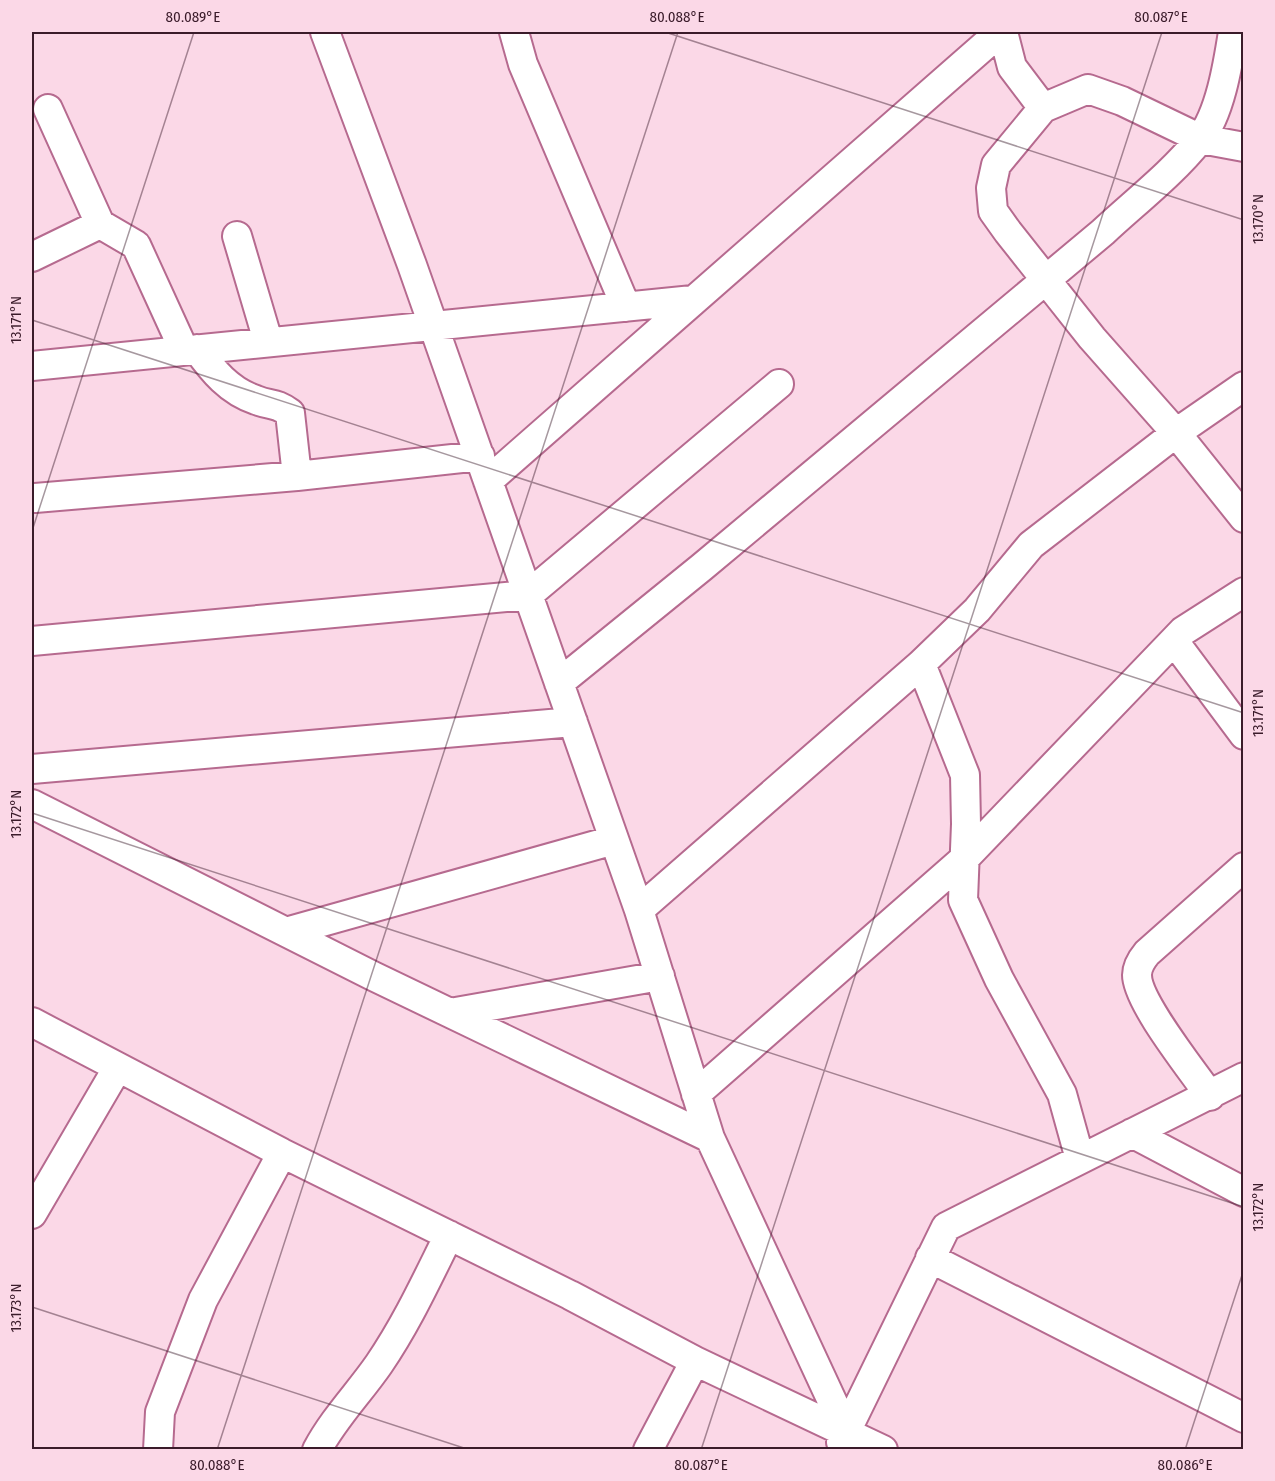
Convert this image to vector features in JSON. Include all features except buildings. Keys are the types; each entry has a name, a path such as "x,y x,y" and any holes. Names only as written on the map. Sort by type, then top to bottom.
{"street":[{"path":"324,32 434,326 639,910 710,1138 842,1440"},
{"path":"514,32 523,64 626,307"},
{"path":"35,498 297,476 484,469 693,300 1001,32 1012,68 1043,108"},
{"path":"559,682 720,552 1103,232 1159,181 1201,139 1218,104 1233,32"},
{"path":"1244,147 1201,139 1122,101 1088,89 1043,108 996,165 991,188 993,211 1045,279 1092,338 1176,433 1244,518"},
{"path":"48,109 100,224 136,246 190,349 234,390 257,401 278,405 290,413 297,476"},
{"path":"32,256 100,224"},
{"path":"237,236 268,341"},
{"path":"32,366 693,300"},
{"path":"32,640 528,595 779,384"},
{"path":"639,910 921,664 976,610 1030,545 1176,433 1244,386"},
{"path":"696,1094 965,858 1184,631 1244,592"},
{"path":"1174,641 1244,735"},
{"path":"921,664 965,775 963,900 999,979 1062,1094 1080,1160"},
{"path":"32,769 573,722"},
{"path":"32,804 286,932 710,1138"},
{"path":"286,932 614,840"},
{"path":"1210,1096 1150,1011 1137,975 1146,953 1244,867"},
{"path":"450,1012 660,976"},
{"path":"32,1022 282,1152 570,1295 842,1440 883,1449"},
{"path":"32,1214 118,1067"},
{"path":"842,1440 946,1227 1244,1077"},
{"path":"1132,1133 1244,1192"},
{"path":"158,1449 160,1412 203,1300 282,1152"},
{"path":"317,1449 330,1426 378,1365 406,1322 449,1235"},
{"path":"930,1258 1244,1419"},
{"path":"648,1449 695,1361"}]}
